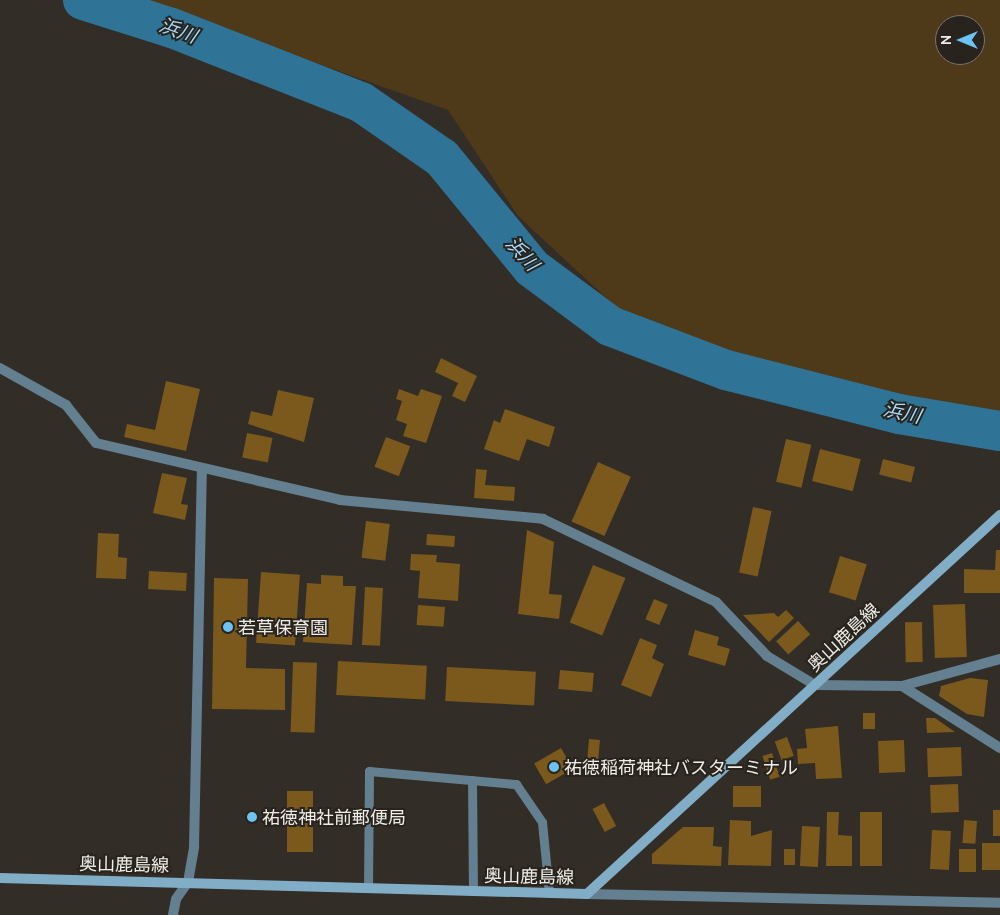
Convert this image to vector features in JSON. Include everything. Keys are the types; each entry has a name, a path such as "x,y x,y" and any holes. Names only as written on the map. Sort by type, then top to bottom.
{"main road":[{"name":"奥山鹿島線","path":"0,878 587,894 1000,515"}],"street":[{"path":"0,368 66,404 96,443 340,500 543,519 716,602 767,656 815,685 902,686 1000,659"},
{"path":"173,915 176,899 188,882 194,847 202,468"},
{"path":"902,686 1000,748"},
{"path":"587,894 1000,903"}],"lane":[{"path":"368,888 369,771 516,784 542,822 549,893"},
{"path":"472,780 473,891"}],"shaded area":[{"path":"139,0 1000,0 1000,414 807,380 616,307 518,216 448,110"}],"building":[{"path":"441,358 477,376 465,402 452,396 458,383 435,372"},
{"path":"166,381 200,389 186,451 124,437 127,424 155,430"},
{"path":"399,389 418,396 421,389 442,396 426,443 403,436 407,424 396,420 402,401 396,399"},
{"path":"278,390 314,398 304,442 248,424 251,411 272,416"},
{"path":"505,409 555,427 549,447 527,439 519,461 484,449 494,420 500,423"},
{"path":"247,433 273,438 268,463 242,458"},
{"path":"386,437 410,446 399,476 375,467"},
{"path":"786,439 811,445 801,488 776,482"},
{"path":"820,449 861,459 853,491 812,481"},
{"path":"883,459 915,467 911,483 879,475"},
{"path":"598,462 631,477 604,536 572,521"},
{"path":"476,469 487,470 485,485 515,487 514,501 474,498"},
{"path":"162,473 187,478 181,504 188,505 185,520 153,513"},
{"path":"753,507 772,511 758,576 739,573"},
{"path":"366,521 390,524 385,561 361,558"},
{"path":"527,530 554,542 549,594 562,595 559,619 518,614"},
{"path":"98,533 119,534 118,557 127,558 126,579 96,578"},
{"path":"427,534 455,536 454,547 426,545"},
{"path":"996,550 1000,550 1000,593 964,593 964,569 995,570"},
{"path":"411,554 437,555 436,562 460,564 458,601 418,598 420,571 410,570"},
{"path":"840,556 867,564 856,601 829,592"},
{"path":"593,565 625,578 602,636 570,622"},
{"path":"149,571 187,573 186,591 148,589"},
{"path":"261,572 300,575 295,646 256,643"},
{"path":"321,575 343,576 343,586 356,586 352,645 303,642 307,583 321,584"},
{"path":"214,578 248,579 246,668 285,669 285,710 212,709"},
{"path":"365,587 383,588 380,646 362,645"},
{"path":"654,599 668,605 659,625 645,619"},
{"path":"965,604 967,657 935,658 933,605"},
{"path":"418,605 445,607 444,627 417,625"},
{"path":"786,610 794,618 769,642 743,615 774,613 778,617"},
{"path":"798,621 810,634 788,655 776,641"},
{"path":"905,622 922,622 923,662 906,662"},
{"path":"695,630 719,637 717,645 730,649 725,666 688,655"},
{"path":"640,638 657,645 652,658 664,664 651,697 621,685"},
{"path":"338,661 427,666 425,700 336,695"},
{"path":"293,662 317,663 315,733 291,732"},
{"path":"447,667 536,672 534,706 445,701"},
{"path":"560,670 594,673 592,692 558,689"},
{"path":"970,678 988,680 984,717 967,714 939,696 941,686"},
{"path":"863,713 875,713 875,729 863,729"},
{"path":"926,718 935,718 955,732 927,733"},
{"path":"838,726 842,778 816,779 815,763 798,764 797,749 807,748 805,729"},
{"path":"787,737 794,756 782,760 775,741"},
{"path":"589,739 600,740 598,760 587,759"},
{"path":"904,740 905,772 879,773 878,741"},
{"path":"961,747 962,776 928,777 927,748"},
{"name":"祐徳稲荷神社バスターミナル","path":"561,748 573,769 546,784 534,764"},
{"path":"772,753 780,777 770,780 762,756"},
{"path":"958,784 959,812 931,813 930,785"},
{"path":"733,786 761,786 761,807 733,807"},
{"path":"287,791 313,791 313,852 287,852"},
{"path":"604,803 616,826 605,832 593,809"},
{"path":"993,810 1000,810 1000,836 993,836"},
{"path":"827,812 839,812 838,835 852,836 852,866 826,866"},
{"path":"860,812 882,812 882,866 860,866"},
{"path":"730,820 751,821 751,836 772,830 771,866 728,865"},
{"path":"964,820 977,821 975,844 962,843"},
{"path":"802,826 820,827 818,867 800,866"},
{"path":"683,827 714,827 713,846 722,847 721,866 652,864 652,854"},
{"path":"932,830 951,831 949,870 930,869"},
{"path":"982,843 1000,843 1000,870 982,870"},
{"path":"784,849 795,849 795,865 784,865"},
{"path":"959,849 976,849 976,872 959,872"}],"waterway":[{"name":"浜川","path":"83,0 172,28 361,102 442,158 532,268 610,326 726,370 899,414 1000,431"}],"place":[{"name":"若草保育園","path":"228,627"},
{"name":"祐徳稲荷神社バスターミナル","path":"554,767"},
{"name":"祐徳神社前郵便局","path":"252,817"}]}
